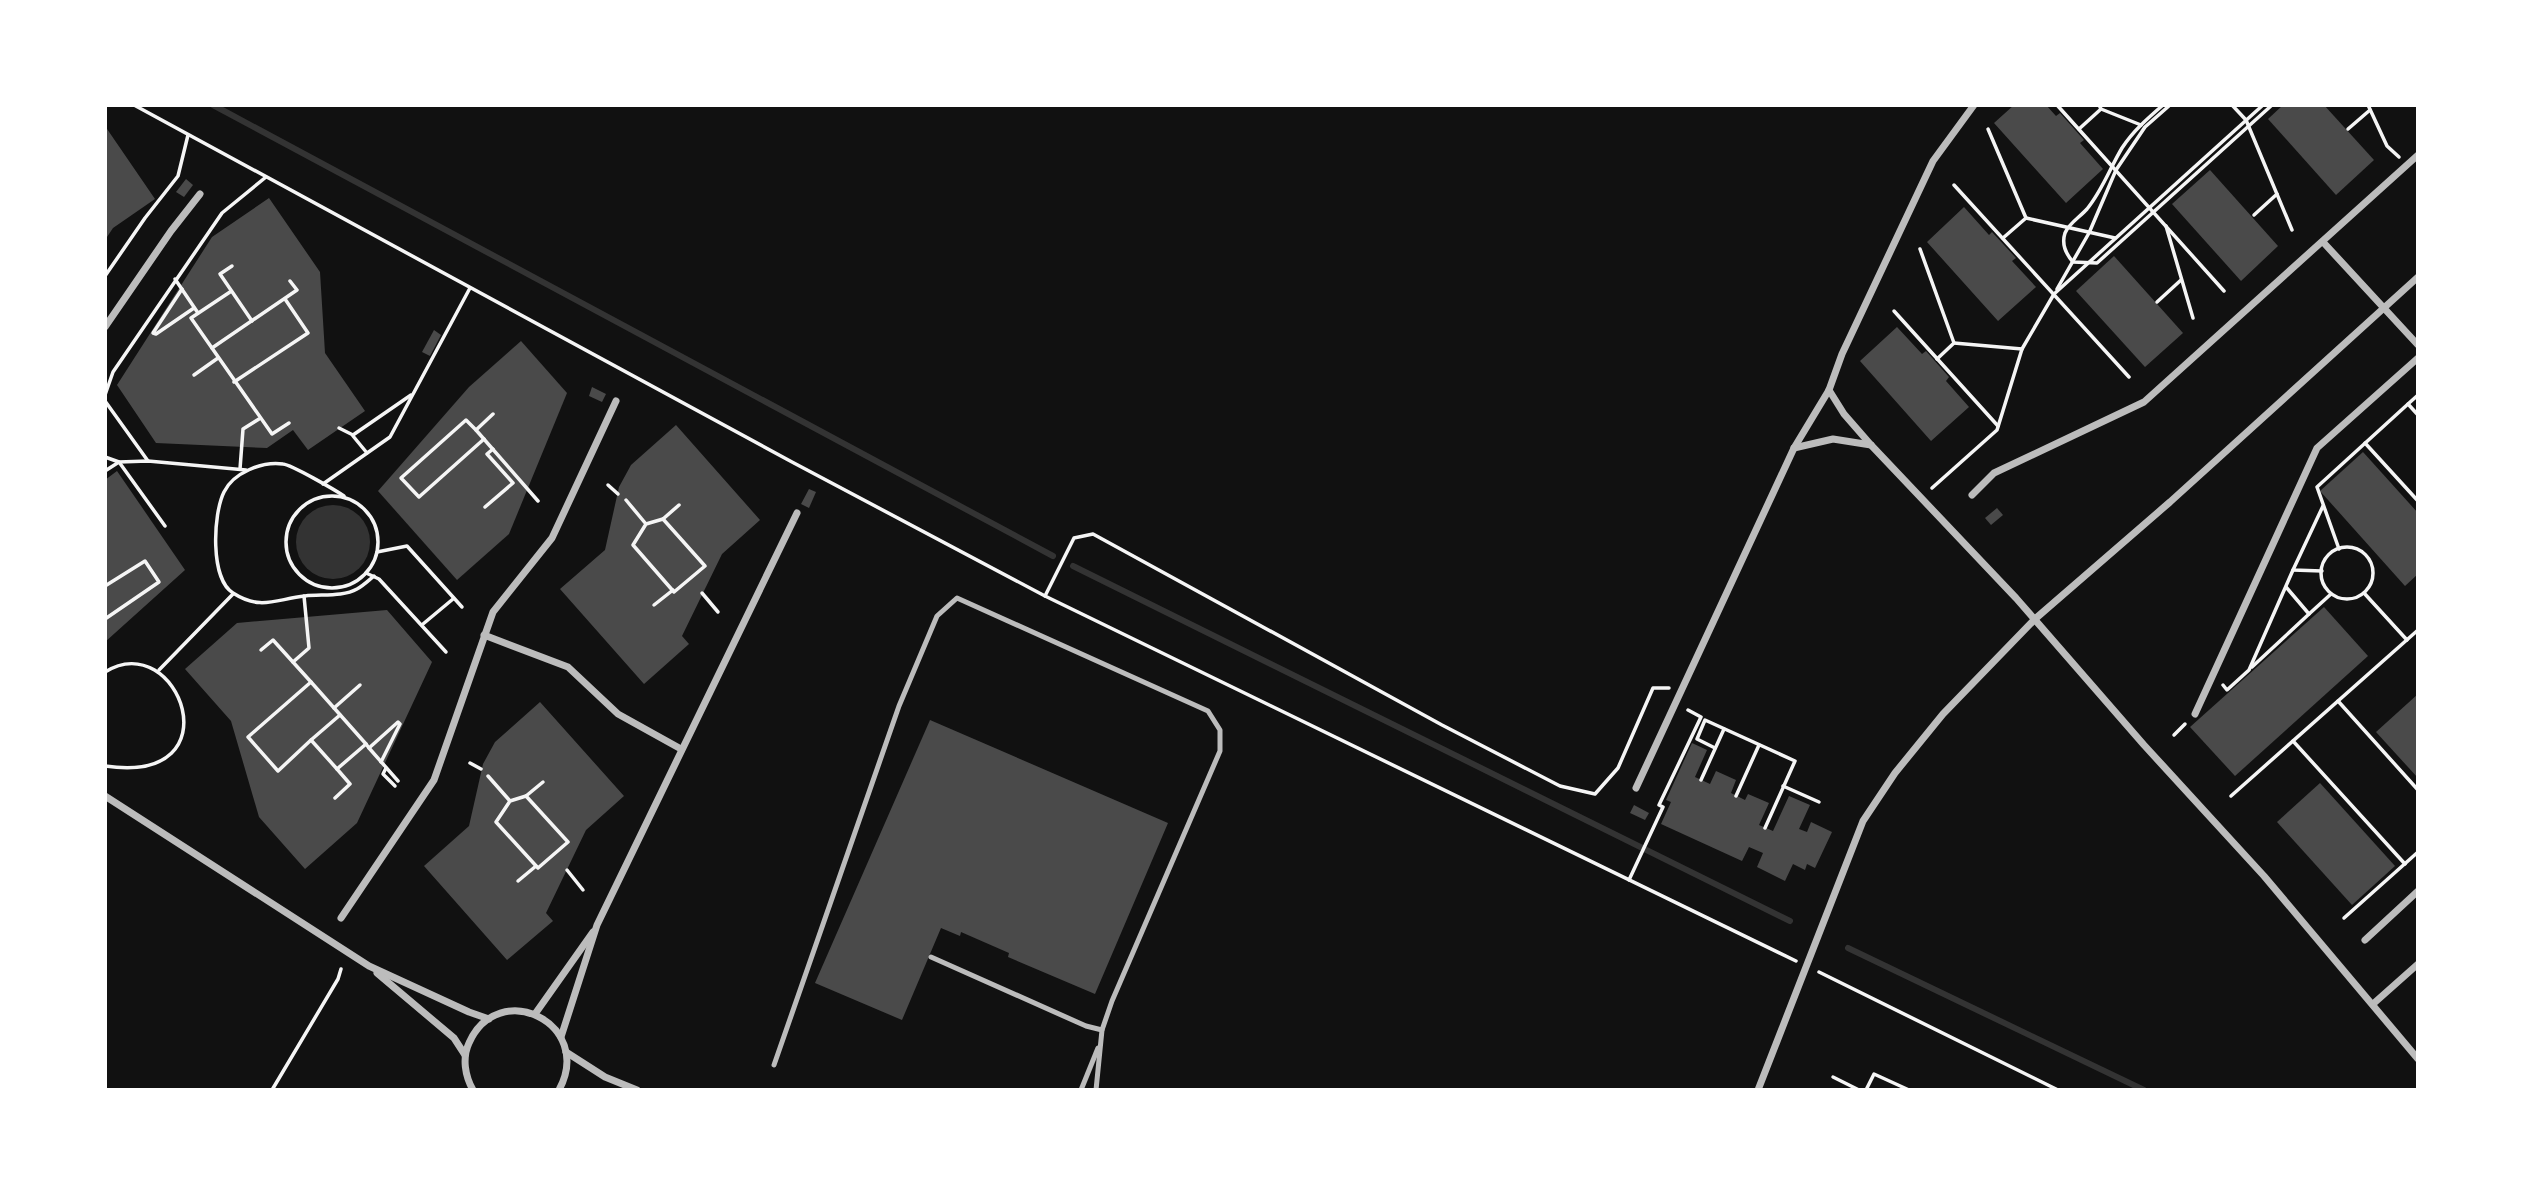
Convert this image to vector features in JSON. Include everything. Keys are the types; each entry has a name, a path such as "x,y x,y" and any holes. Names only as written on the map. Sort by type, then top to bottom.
{"street":[{"path":"1636,788 1794,448 1829,390 1842,354 1933,161 1974,105"},
{"path":"1972,495 1994,472 2144,402 2418,155"},
{"path":"105,327 200,194"},
{"path":"2323,242 2418,345"},
{"path":"1758,1090 1863,821 1895,773 1943,714 2035,619 2170,502 2418,277"},
{"path":"2195,714 2317,448 2418,358"},
{"path":"1829,390 1844,414 1871,445 2035,619 2144,745 2264,876 2418,1059"},
{"path":"341,918 435,780 493,612 552,538 616,401"},
{"path":"1794,448 1833,439 1871,445"},
{"path":"561,1037 597,925 797,513"},
{"path":"484,635 568,667 618,714 681,749"},
{"path":"105,796 369,966 454,1038 466,1055"},
{"path":"2365,940 2418,891"},
{"path":"535,1014 597,925"},
{"path":"2373,1004 2418,964"},
{"path":"369,966 489,1019"},
{"path":"473,1090 466,1074 466,1055 473,1034 489,1019 512,1011 535,1014 551,1024 561,1037 566,1052 566,1075 559,1090"},
{"path":"566,1052 605,1077 637,1090"}],"lane":[{"path":"774,1065 900,706 937,616 957,598 1208,711 1220,730 1220,751 1102,1030 1096,1090"},
{"path":"931,957 1086,1026 1102,1030"},
{"path":"1081,1090 1100,1041"}],"path":[{"path":"134,105 1045,596 2058,1090"},
{"path":"2057,105 2224,291"},
{"path":"1932,488 1997,430 2022,349 2089,233 2123,146 2163,105"},
{"path":"2142,126 2170,105"},
{"path":"2232,105 2249,126 2292,230"},
{"path":"2054,294 2263,105"},
{"path":"2114,168 2087,209 2064,235 2065,252 2073,262 2097,263 2272,105"},
{"path":"2079,129 2100,107 2142,126"},
{"path":"2348,130 2369,107 2387,146"},
{"path":"1988,130 2026,218"},
{"path":"105,276 178,176 188,135"},
{"path":"105,395 113,372 222,213 266,177"},
{"path":"1954,185 2129,377"},
{"path":"2253,215 2277,194"},
{"path":"2026,218 2115,238"},
{"path":"2003,238 2026,218"},
{"path":"2165,224 2193,318"},
{"path":"1920,249 1954,343"},
{"path":"232,266 220,274 252,321"},
{"path":"175,279 198,313"},
{"path":"2157,302 2182,280"},
{"path":"212,348 297,290 290,281"},
{"path":"323,484 390,437 470,288"},
{"path":"182,289 153,333 156,334 194,308"},
{"path":"230,292 191,318 272,434 289,423"},
{"path":"234,382 308,333 285,299"},
{"path":"1894,311 1998,426"},
{"path":"1937,359 1954,343 2022,349"},
{"path":"194,375 218,358"},
{"path":"353,435 412,394"},
{"path":"2339,549 2316,487 2418,395"},
{"path":"105,401 148,461"},
{"path":"2408,404 2418,415"},
{"path":"476,430 493,414"},
{"path":"240,469 243,429 259,419"},
{"path":"484,439 419,497 401,478 466,420 476,430 493,449 538,501"},
{"path":"339,428 353,435 367,453"},
{"path":"2365,443 2418,501"},
{"path":"485,507 513,483 487,454 493,449"},
{"path":"105,457 119,462 148,461 248,470 268,464 285,464 359,503 370,514 377,528 379,544 375,560 355,583 340,588 326,588 311,584 295,570 285,548 288,527 300,508 313,499 326,495 344,496"},
{"path":"105,471 119,462"},
{"path":"119,462 165,526"},
{"path":"248,470 224,491 218,509 217,564 226,589 265,605 304,596 356,590 374,576"},
{"path":"608,485 618,494"},
{"path":"626,500 646,524"},
{"path":"673,590 633,545 646,524 663,519 679,505"},
{"path":"2249,670 2323,506"},
{"path":"654,605 705,566 663,519"},
{"path":"1045,596 1074,538 1093,534 1478,744 1560,786 1595,794 1618,768 1653,688 1682,688"},
{"path":"377,552 407,546 462,607"},
{"path":"2339,549 2356,549 2369,559 2373,575 2371,583 2364,593 2352,599 2344,599 2331,593 2324,584 2322,571 2325,559 2339,549"},
{"path":"105,586 145,561 159,582 105,619"},
{"path":"2293,570 2322,571"},
{"path":"366,573 374,576 446,652"},
{"path":"690,578 695,582"},
{"path":"2286,587 2308,617"},
{"path":"702,593 718,612"},
{"path":"2213,675 2227,690 2256,666 2331,593"},
{"path":"2364,593 2407,640"},
{"path":"158,670 233,594"},
{"path":"293,662 309,648 304,596"},
{"path":"422,624 454,598"},
{"path":"2231,796 2418,631"},
{"path":"261,650 273,640 398,781"},
{"path":"105,672 133,664 158,670 177,693 185,719 184,734 170,756 151,767 127,770 105,766"},
{"path":"312,682 248,737 278,771 340,715"},
{"path":"334,708 360,685"},
{"path":"2338,701 2418,790"},
{"path":"1629,880 1663,807 1659,805 1701,716 1688,711 1692,702"},
{"path":"1715,748 1697,739 1705,720 1795,761 1765,828"},
{"path":"337,769 398,722 400,724 381,762"},
{"path":"1701,780 1724,729"},
{"path":"311,740 350,784 335,798"},
{"path":"2293,741 2405,864"},
{"path":"1736,796 1759,745"},
{"path":"470,763 481,769"},
{"path":"386,768 383,774 395,786"},
{"path":"2408,779 2414,774"},
{"path":"488,776 510,801"},
{"path":"536,866 496,822 510,801 526,796 543,782"},
{"path":"1783,786 1819,802"},
{"path":"518,881 568,842 526,796"},
{"path":"2358,824 2364,819"},
{"path":"2344,918 2418,852"},
{"path":"566,870 583,890"},
{"path":"272,1090 338,979 341,969"},
{"path":"1866,1090 1874,1073 1909,1090"},
{"path":"1833,1077 1859,1090"}],"shaded area":[{"path":"333,505 354,511 364,521 370,542 364,563 354,573 333,579 312,573 302,563 296,542 302,521 312,511"}],"building":[{"path":"2014,105 2046,105 2056,116 2060,113 2084,140 2080,143 2103,169 2066,203 1994,123"},
{"path":"2283,105 2324,105 2374,160 2336,195 2268,119"},
{"path":"105,126 155,199 113,228 105,240"},
{"path":"2210,170 2278,246 2241,281 2172,204"},
{"path":"186,179 193,185 184,197 176,192"},
{"path":"269,198 320,272 325,353 365,411 308,450 293,430 267,448 156,443 117,385 212,237"},
{"path":"1964,207 1989,235 1992,232 2016,258 2012,261 2036,287 1998,321 1927,242"},
{"path":"2114,256 2183,333 2145,367 2076,291"},
{"path":"1897,327 1922,354 1926,351 1949,377 1946,381 1969,407 1931,441 1860,361"},
{"path":"434,330 441,335 430,356 422,352"},
{"path":"521,341 567,393 509,534 457,580 378,491 469,387"},
{"path":"592,387 606,394 602,402 589,396"},
{"path":"676,425 760,520 722,554 682,636 689,644 644,684 560,589 605,550 619,487 631,465"},
{"path":"2363,452 2418,513 2418,574 2405,586 2320,491"},
{"path":"117,471 185,570 105,642 105,480"},
{"path":"809,489 816,492 809,508 801,504"},
{"path":"1997,508 2003,515 1991,525 1985,518"},
{"path":"2324,607 2368,656 2235,776 2190,727"},
{"path":"387,610 432,662 357,823 305,869 259,817 231,721 185,669 237,623"},
{"path":"2418,694 2418,778 2376,732"},
{"path":"540,702 624,796 586,830 546,913 553,921 507,960 424,866 469,826 483,764 495,742"},
{"path":"930,720 1168,823 1095,994 1008,957 1009,953 961,932 960,936 941,928 902,1020 815,983"},
{"path":"1692,743 1707,750 1695,777 1710,784 1716,771 1736,780 1731,793 1745,800 1748,794 1769,803 1759,825 1773,831 1789,796 1810,805 1799,829 1807,832 1811,822 1832,832 1815,868 1807,864 1805,870 1793,864 1785,881 1757,867 1763,853 1749,847 1742,861 1661,824 1671,802 1666,800"},
{"path":"2320,783 2395,866 2352,905 2277,822"},
{"path":"1634,805 1649,813 1645,820 1630,813"}],"waterway":[{"path":"213,105 1053,556"},
{"path":"1073,566 1790,921"},
{"path":"1848,948 2144,1090"}]}
